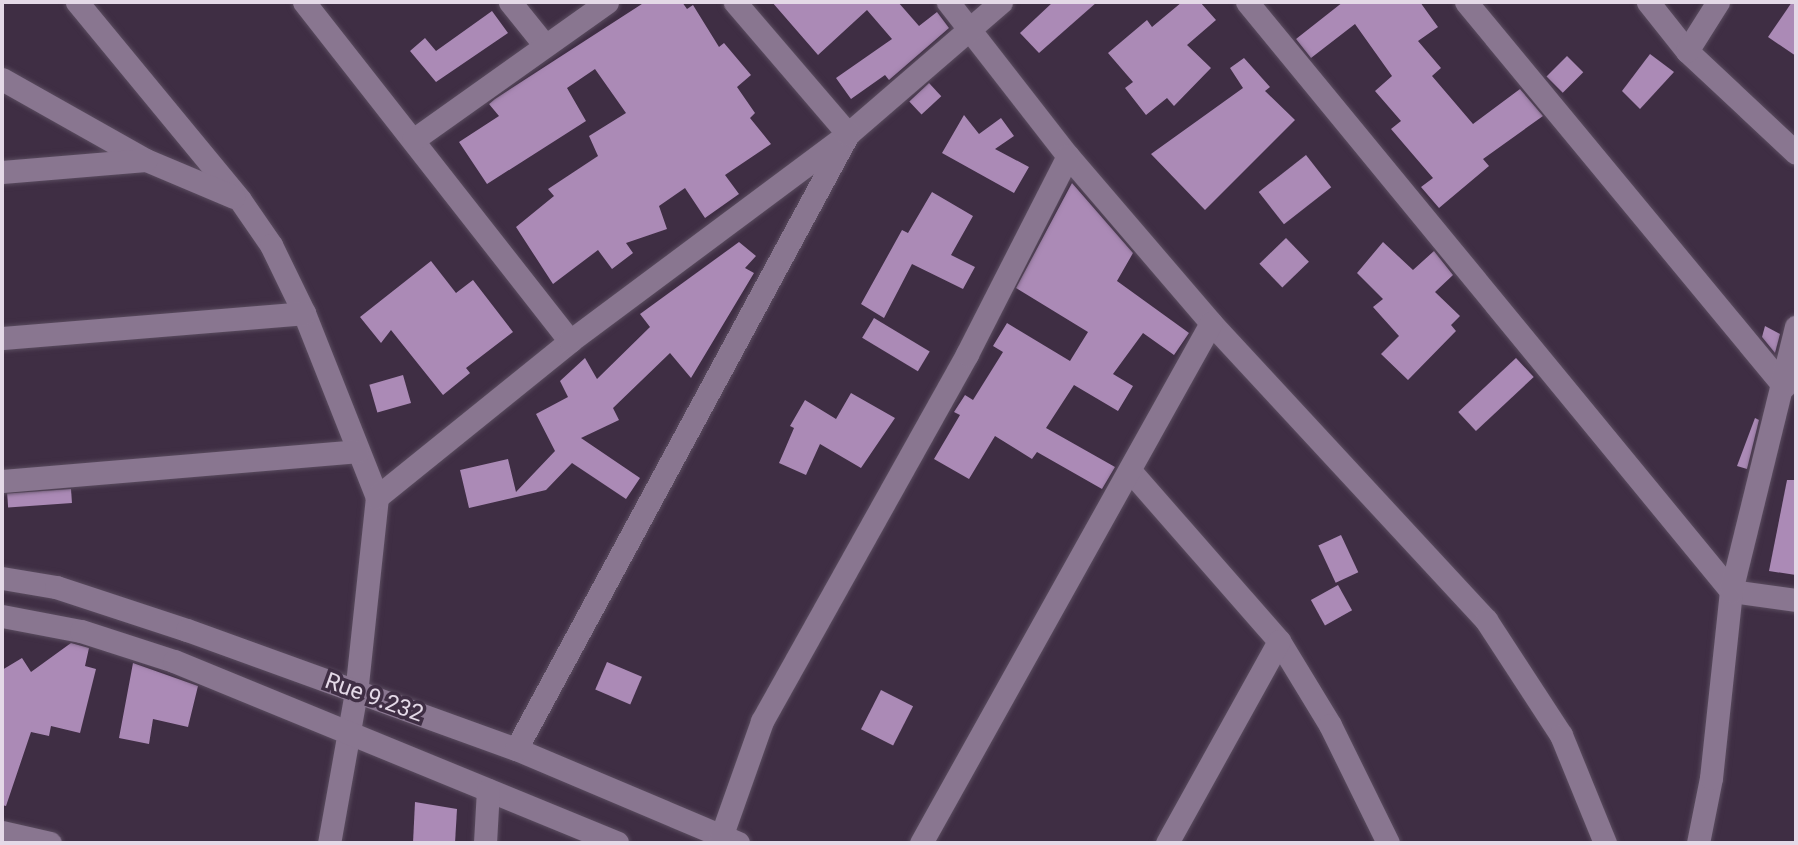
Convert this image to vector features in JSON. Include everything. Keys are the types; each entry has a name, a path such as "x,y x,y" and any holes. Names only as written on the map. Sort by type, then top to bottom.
{"street":[{"path":"77,2 240,200 304,313 377,497 356,692 329,843"},
{"path":"304,2 570,341"},
{"path":"510,2 543,43"},
{"path":"413,140 543,43 607,2"},
{"path":"734,2 848,134"},
{"path":"948,2 969,25 1068,156 1211,323 1486,620 1561,736 1605,843"},
{"path":"377,497 570,341 848,134 969,25 1001,2"},
{"path":"1247,2 1731,591 1796,600"},
{"path":"1466,2 1784,386"},
{"path":"1647,2 1687,51 1796,153"},
{"path":"1687,51 1718,2"},
{"path":"2,79 146,160 240,200"},
{"path":"516,750 848,134"},
{"path":"729,840 762,721 967,354 1068,156"},
{"path":"2,172 146,160"},
{"path":"2,338 304,313"},
{"path":"921,843 1132,473 1211,323"},
{"path":"1698,843 1711,778 1731,591 1784,386 1796,327"},
{"path":"2,481 357,451"},
{"path":"1132,473 1279,641 1330,724 1388,843"},
{"name":"Rue 9.232","path":"2,578 56,587 356,692 516,750 729,840"},
{"name":"Rue 9.232","path":"2,616 81,631 174,661 617,843"},
{"path":"1167,843 1279,641"},
{"path":"485,843 488,790"},
{"path":"2,832 50,843"}],"building":[{"path":"645,2 682,2 687,9 693,5 719,47 724,43 751,75 737,87 755,113 750,118 771,144 725,175 739,194 705,218 685,188 659,206 667,229 626,243 633,253 612,269 598,250 553,284 516,227 554,196 548,189 598,156 589,136 626,113 595,69 567,88 586,121 487,184 459,142 499,116 489,104 495,99"},
{"path":"772,2 898,2 919,26 937,12 949,28 889,80 885,75 851,99 836,78 892,39 867,10 818,55"},
{"path":"1053,2 1097,2 1039,53 1020,33"},
{"path":"1182,2 1200,2 1216,20 1187,45 1211,68 1174,106 1167,98 1146,115 1125,88 1133,82 1108,53 1147,20 1152,27"},
{"path":"1343,2 1420,2 1438,27 1418,41 1441,68 1432,76 1473,124 1520,89 1543,116 1483,159 1489,166 1439,208 1421,187 1433,178 1391,129 1401,121 1375,91 1392,76 1355,24 1311,58 1296,39"},
{"path":"1792,2 1796,2 1796,56 1768,37"},
{"path":"492,11 508,33 436,82 410,51 425,38 436,51"},
{"path":"1650,54 1674,72 1640,109 1622,91"},
{"path":"1567,56 1583,72 1563,93 1546,77"},
{"path":"1244,58 1270,87 1265,91 1295,120 1205,210 1151,154 1243,88 1230,68"},
{"path":"929,83 941,96 922,115 909,101"},
{"path":"964,115 979,134 1001,118 1014,136 995,149 1029,167 1014,193 942,153"},
{"path":"1306,155 1331,187 1284,224 1259,192"},
{"path":"1072,183 1133,253 1117,281 1189,333 1174,355 1143,333 1113,374 1133,386 1118,411 1074,385 1046,428 1115,467 1102,489 1037,452 1032,459 995,436 969,479 934,459 960,415 954,412 965,395 973,400 1003,352 993,346 1007,323 1070,361 1088,332 1016,288"},
{"path":"932,192 973,216 951,255 975,267 963,289 912,264 884,318 861,304 902,230 908,233"},
{"path":"1286,238 1309,262 1282,287 1259,264"},
{"path":"739,242 756,256 745,268 754,273 691,378 670,353 613,408 619,420 581,438 640,478 626,499 572,463 546,490 469,508 460,470 508,459 516,492 555,451 536,414 568,397 560,381 585,358 597,379 650,327 640,314"},
{"path":"1383,242 1413,270 1434,251 1453,275 1435,292 1460,316 1451,325 1456,331 1408,380 1381,354 1399,336 1373,307 1383,299 1357,273"},
{"path":"431,261 456,293 473,280 513,332 466,368 470,373 443,395 391,330 381,343 360,317"},
{"path":"874,318 930,351 918,371 862,338"},
{"path":"1765,326 1780,334 1775,353 1762,337"},
{"path":"1516,358 1534,377 1476,431 1458,412"},
{"path":"403,375 411,403 377,413 369,385"},
{"path":"851,393 895,418 861,468 820,444 806,475 779,463 794,428 790,426 805,400 836,419"},
{"path":"1755,418 1759,420 1747,469 1737,466"},
{"path":"1787,480 1796,480 1796,575 1769,571"},
{"path":"71,489 72,503 8,507 7,493"},
{"path":"1341,535 1358,572 1336,583 1318,546"},
{"path":"1338,585 1352,610 1325,625 1311,600"},
{"path":"71,643 89,648 85,666 96,669 80,733 51,726 49,736 31,732 6,806 2,805 2,670 22,658 31,672"},
{"path":"607,662 642,677 630,704 595,690"},
{"path":"133,663 198,686 188,727 153,719 149,744 119,738"},
{"path":"881,690 913,706 893,746 861,729"},
{"path":"415,802 457,809 455,843 413,843"}]}
